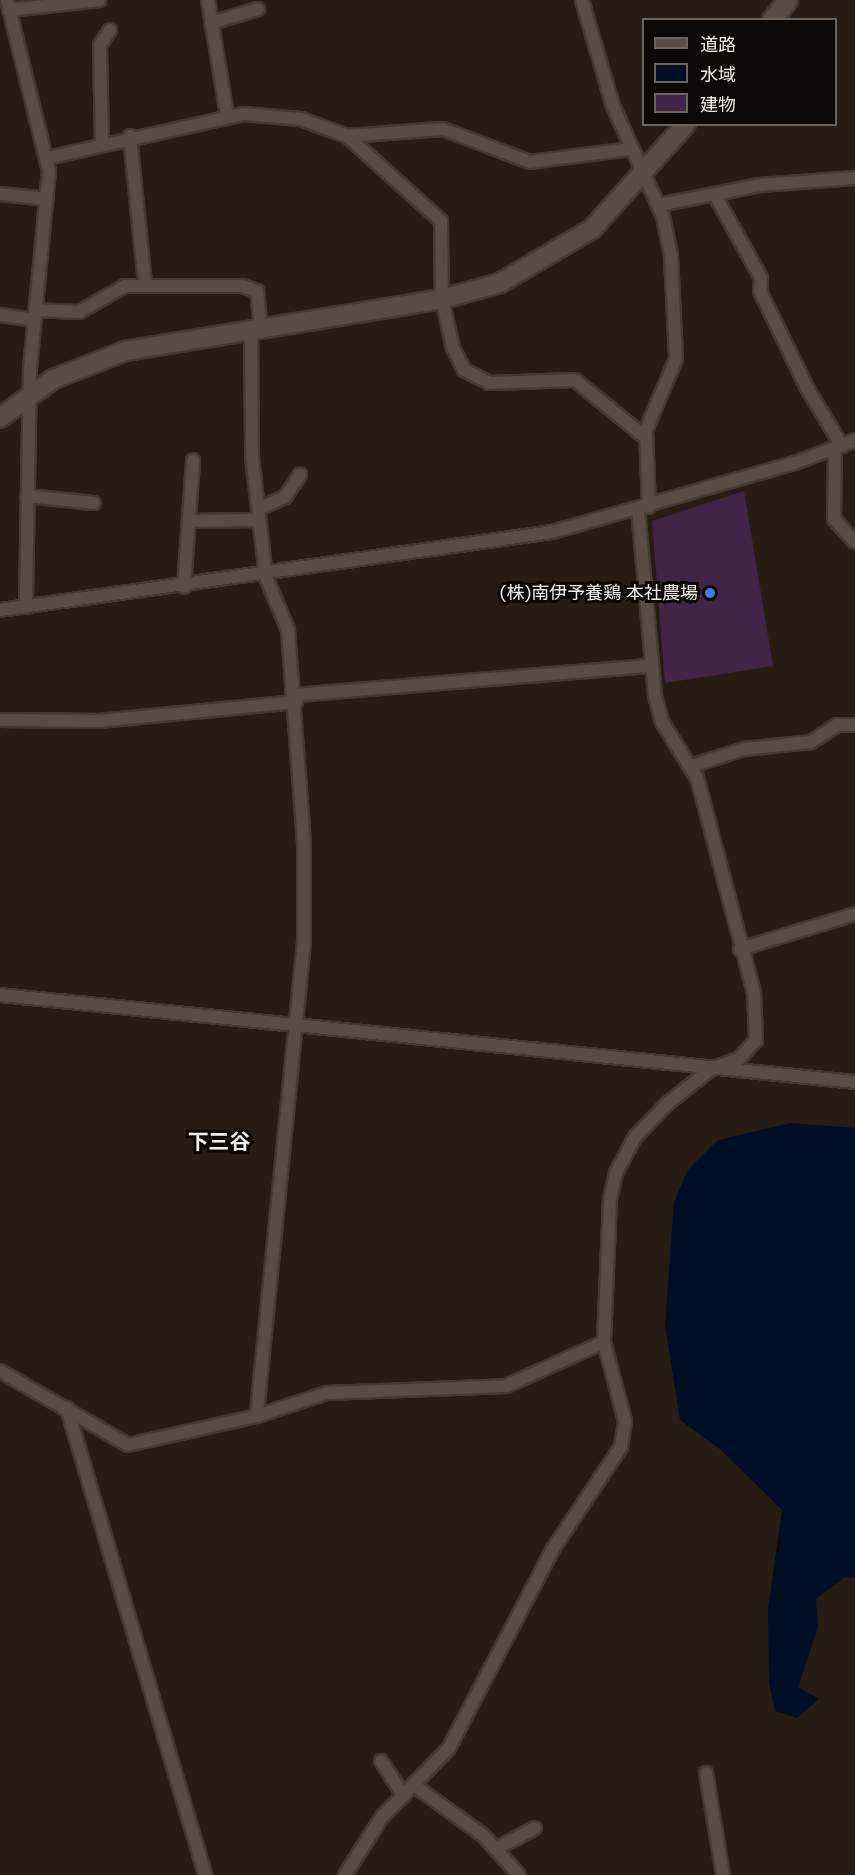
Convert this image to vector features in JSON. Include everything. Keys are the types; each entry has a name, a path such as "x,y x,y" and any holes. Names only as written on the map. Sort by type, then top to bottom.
{"street":[{"path":"26,607 29,395 47,199 47,158 8,5 99,0"},
{"path":"208,0 227,115"},
{"path":"345,1875 370,1832 415,1786 460,1730 553,1550 621,1447 625,1421 604,1342 610,1199 616,1173 635,1137 711,1069 739,1059 756,1040 754,993 691,766 662,722 649,666 643,508 645,437 676,359 671,256 659,205 630,150 582,0"},
{"path":"774,18 788,0"},
{"path":"211,23 258,9"},
{"path":"102,143 100,45 110,30"},
{"path":"47,158 130,136 227,115 301,118 346,136 421,197 441,221 442,299 455,354 472,376 489,383 575,380 645,437"},
{"path":"0,418 29,395 108,356 442,299 500,283 548,259 592,229 645,175 684,126"},
{"path":"346,136 443,129 530,162 630,150"},
{"path":"130,136 145,284"},
{"path":"659,205 716,197 760,184 855,178"},
{"path":"0,194 47,199"},
{"path":"716,197 761,278 760,291 807,388 839,447 834,519 855,542"},
{"path":"0,315 79,312 112,290 145,284 253,287 256,330 259,515 266,577 288,630 295,698 304,844 297,1024 257,1416"},
{"path":"0,610 266,577 552,532 643,508 855,440"},
{"path":"184,587 193,460"},
{"path":"189,521 259,515 285,497 300,475"},
{"path":"27,496 94,502"},
{"path":"0,720 99,721 295,698 649,666"},
{"path":"691,766 744,749 811,742 837,725 855,725"},
{"path":"740,948 855,914"},
{"path":"0,995 855,1082"},
{"path":"0,1371 128,1445 257,1416 327,1393 506,1386 604,1342"},
{"path":"67,1408 205,1875"},
{"path":"381,1761 404,1796"},
{"path":"706,1773 723,1875"},
{"path":"415,1786 496,1849 519,1875"},
{"path":"496,1849 535,1828"}],"water":[{"path":"791,1123 855,1128 855,1578 845,1577 816,1599 818,1627 798,1687 819,1699 797,1718 775,1711 769,1683 768,1609 782,1510 721,1450 680,1420 665,1325 674,1202 688,1170 718,1140"}],"building":[{"name":"(株)南伊予養鶏 本社農場","path":"744,491 773,666 665,683 652,521"}],"place":[{"name":"(株)南伊予養鶏 本社農場","path":"710,593"}],"district":[{"name":"下三谷","path":"219,1142"}]}
